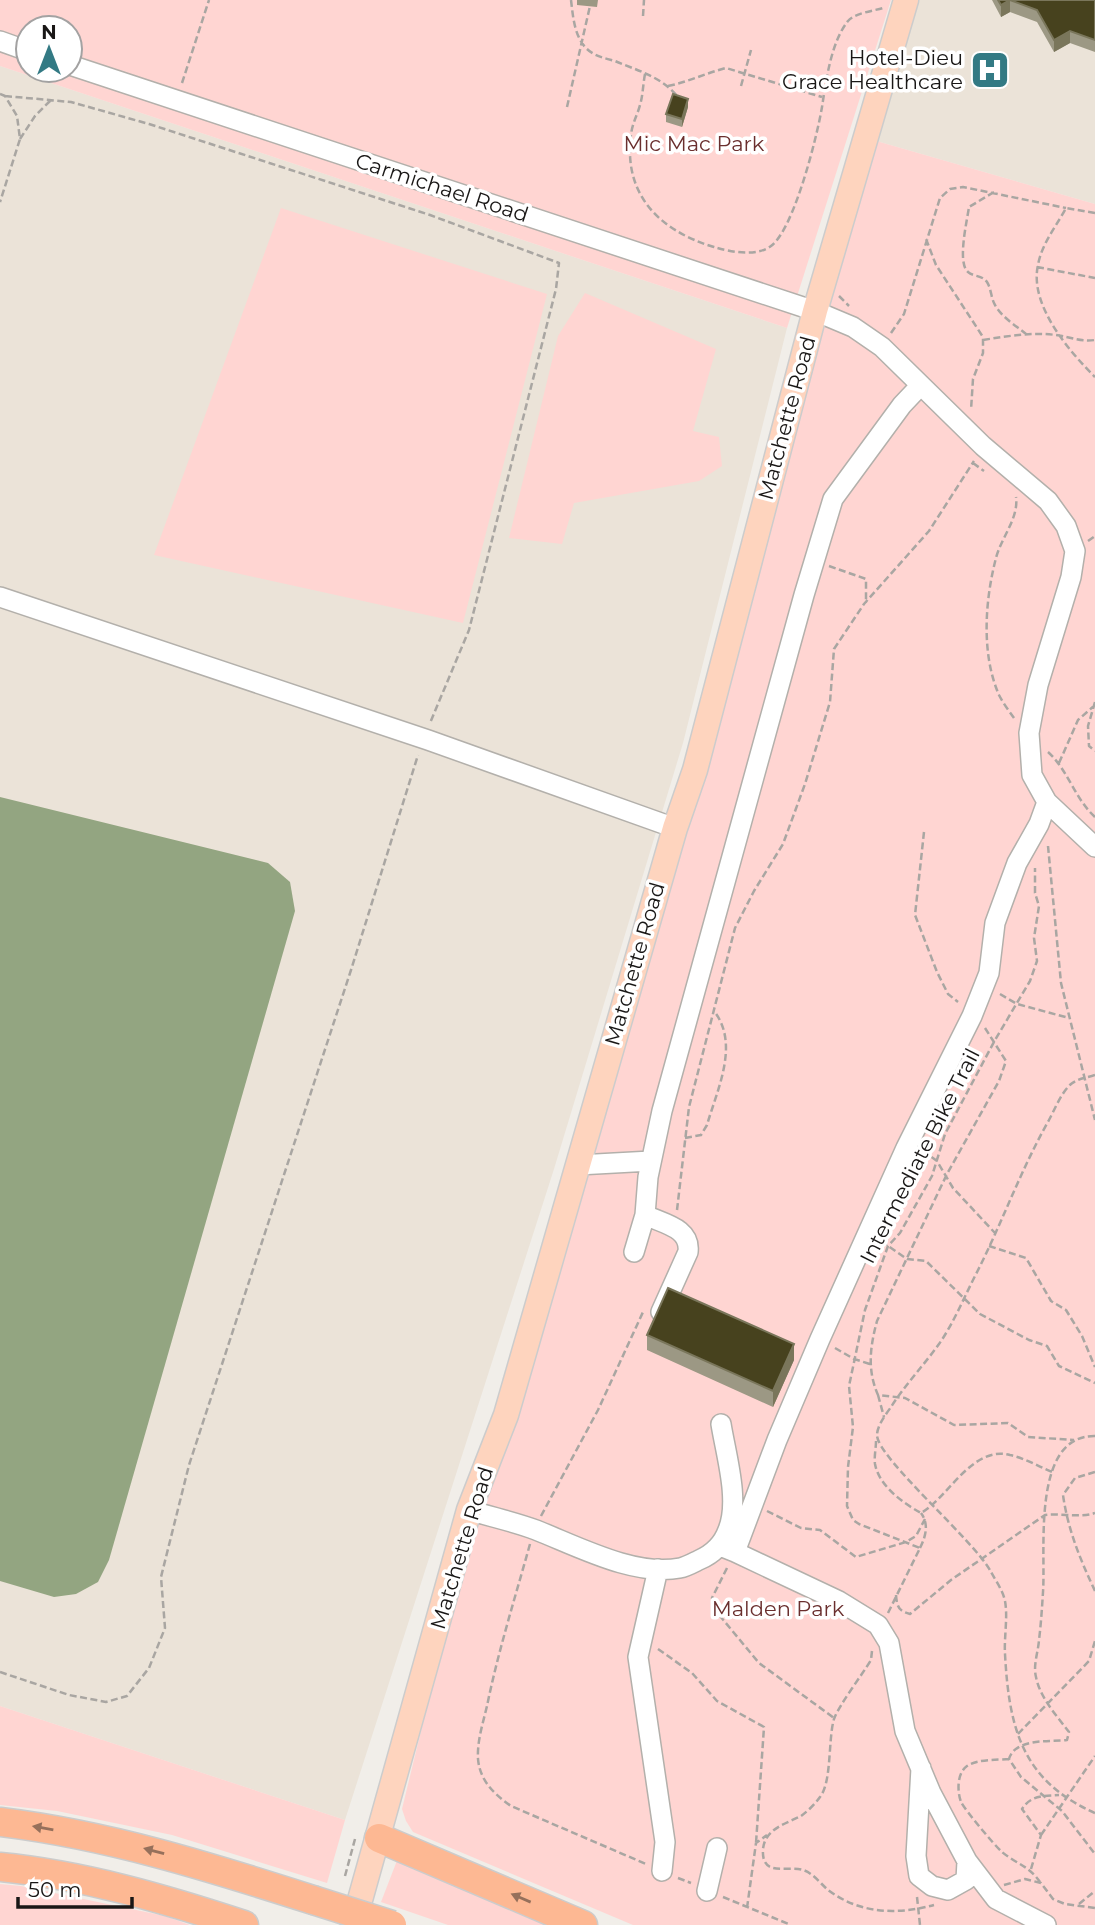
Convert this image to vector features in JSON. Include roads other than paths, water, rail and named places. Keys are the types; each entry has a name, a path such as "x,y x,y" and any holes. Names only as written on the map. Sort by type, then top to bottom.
{"highway":[{"path":"0,1822 140,1847 391,1925"},
{"path":"379,1838 583,1925"},
{"path":"0,1867 90,1882 154,1897 244,1925"}],"main road":[{"name":"Matchette Road","path":"354,1925 469,1510 506,1415 675,828 695,770 897,4"}],"lane":[{"name":"Carmichael Road","path":"84,70 815,311 853,327 882,347 983,446 1048,502 1066,526 1075,551 1071,577 1038,685 1029,733 1032,775 1047,802"},
{"path":"634,1252 645,1215 651,1161 669,1085 833,499 902,405 920,386"},
{"path":"0,597 424,738 675,828"},
{"path":"469,1510 534,1529 563,1543 627,1563 658,1569 681,1568 727,1549 752,1506 777,1440 868,1230 972,1016 989,973 995,923 1017,863 1047,802 1095,847"},
{"path":"578,1165 651,1161"},
{"path":"645,1215 683,1232 689,1242 688,1252 656,1323 658,1325"},
{"path":"721,1424 733,1502 727,1549"},
{"path":"727,1549 839,1601 880,1628 889,1643 905,1731 931,1793 967,1861 996,1899 1046,1925"},
{"path":"658,1569 638,1657 665,1842 662,1871"},
{"path":"920,1768 916,1857 919,1876 932,1886 948,1890 966,1880 967,1861"},
{"path":"708,1891 717,1849"}],"place":[{"name":"Hotel-Dieu Grace Healthcare","path":"990,70"}],"park label":[{"name":"Mic Mac Park","path":"694,144"},
{"name":"Malden Park","path":"778,1609"}]}
